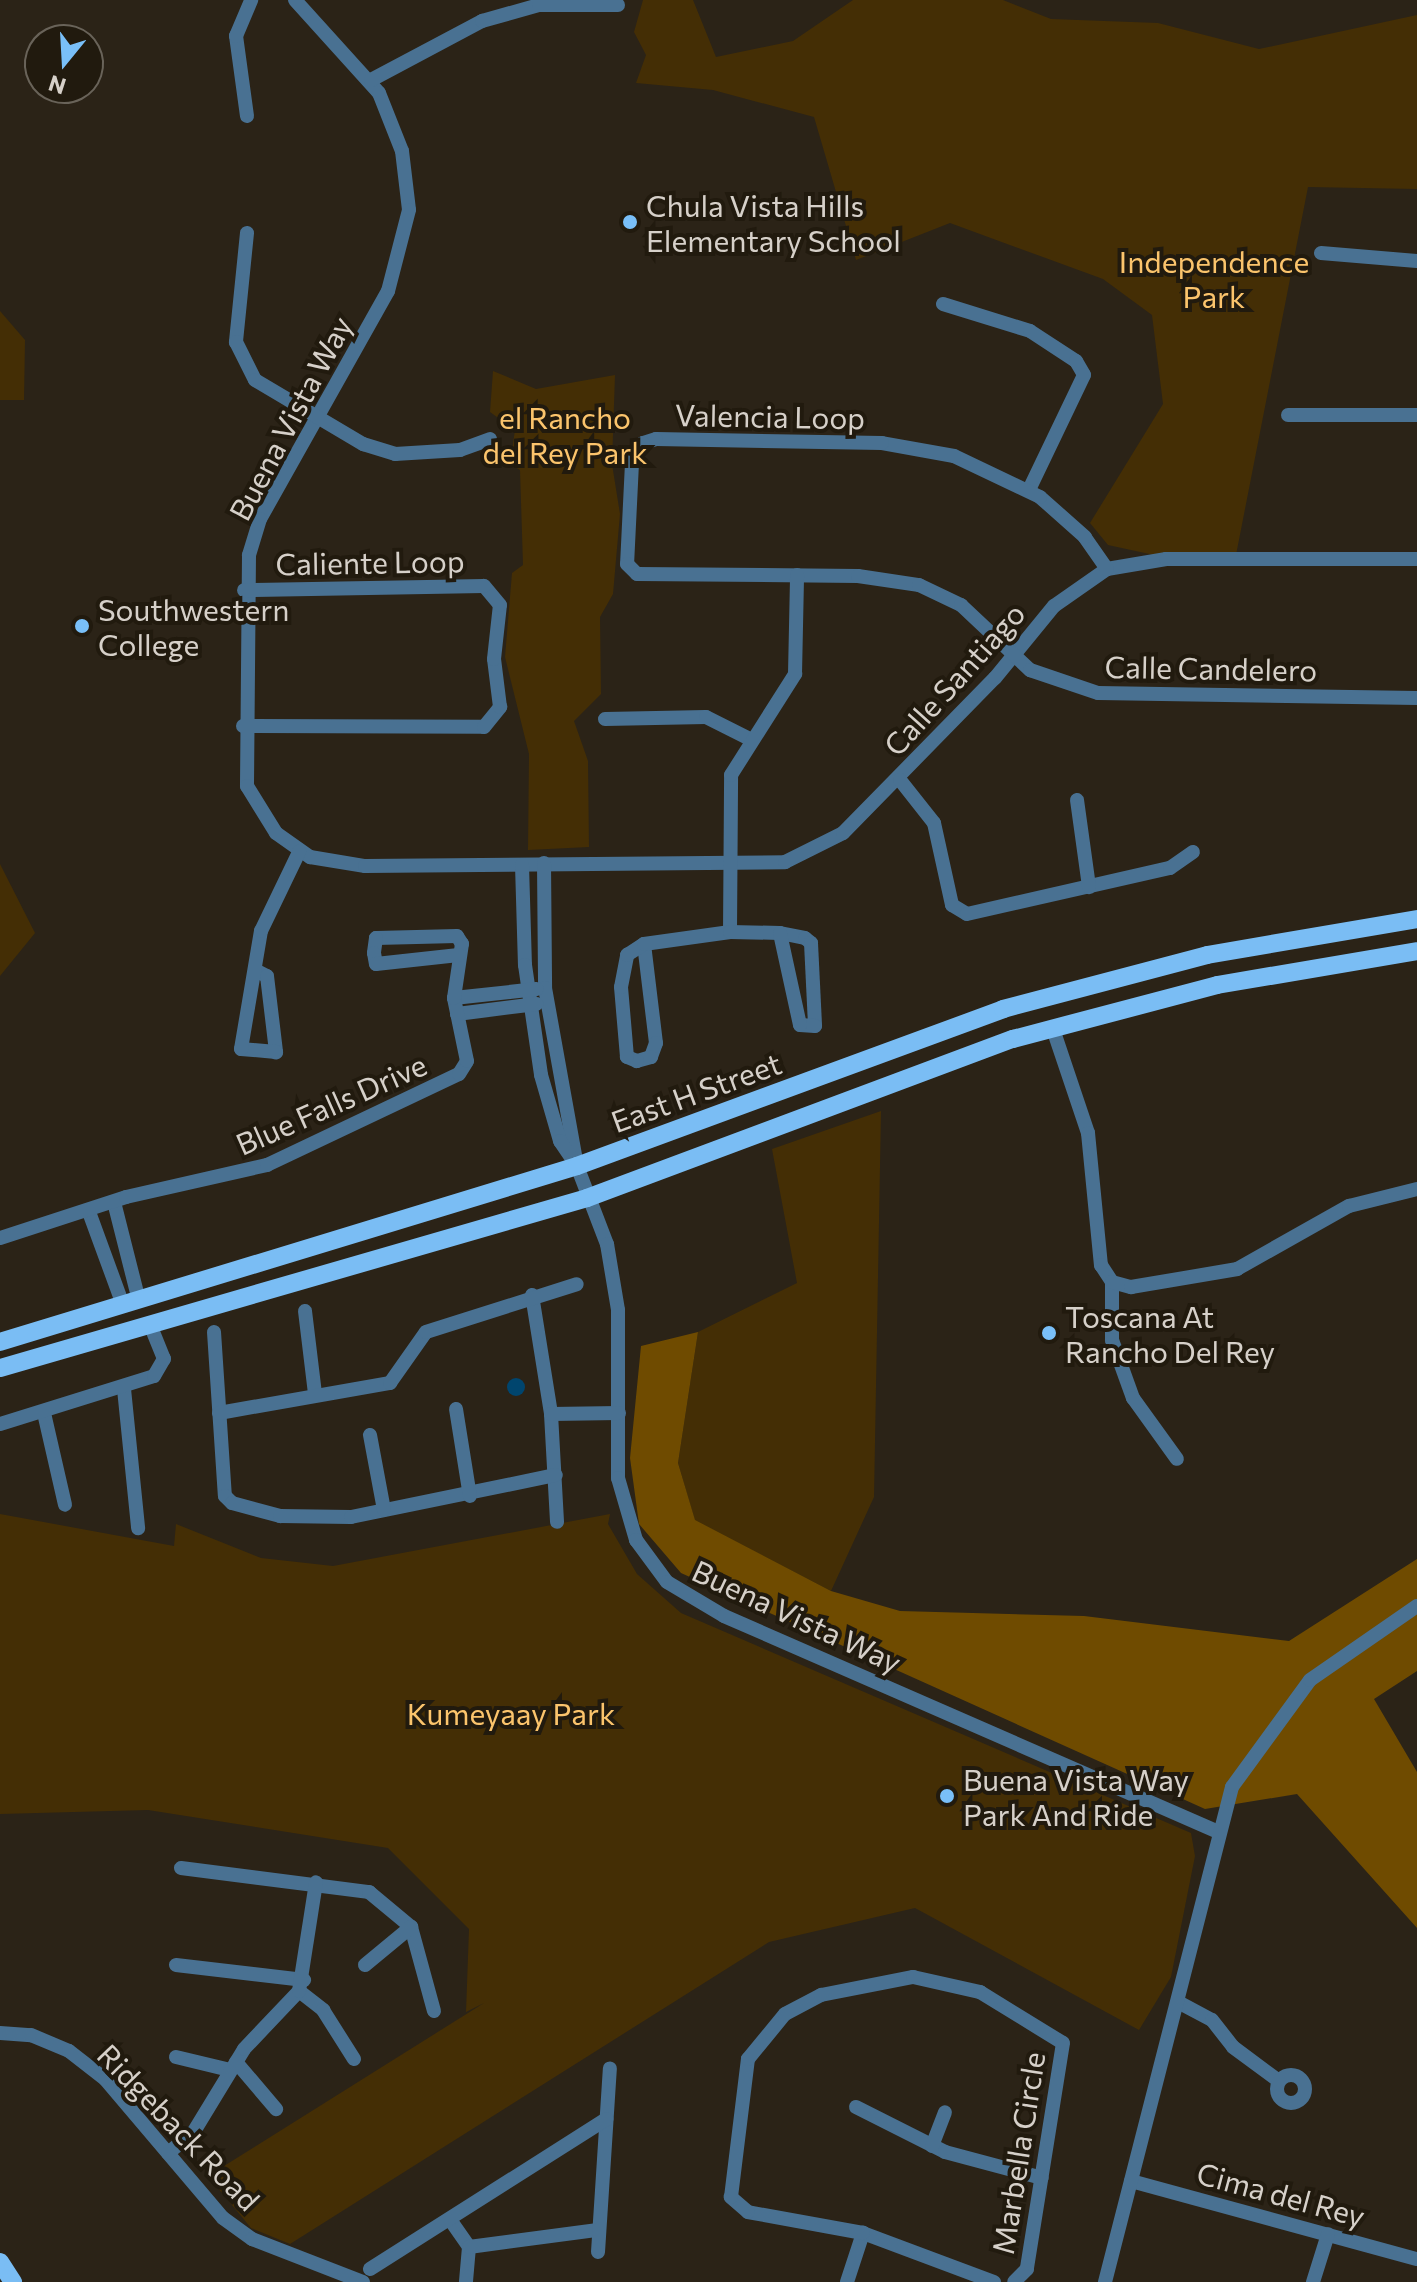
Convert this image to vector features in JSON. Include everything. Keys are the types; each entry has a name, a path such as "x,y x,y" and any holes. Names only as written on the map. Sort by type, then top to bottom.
{"main road":[{"name":"East H Street","path":"0,1342 577,1166 1003,1009 1207,955 1417,919"},
{"name":"East H Street","path":"0,1368 587,1198 1053,1029 1217,985 1417,951"},
{"path":"0,2262 13,2282"}],"street":[{"path":"247,116 236,36 251,0"},
{"name":"Buena Vista Way","path":"295,0 371,80 402,151 409,210 388,291 260,519 244,590 243,726 247,786 276,833 299,852 343,866 544,863 546,996 577,1166 607,1244 618,1310 624,1512 667,1582 724,1616 1216,1831"},
{"path":"371,80 482,21 547,4 618,5"},
{"path":"247,233 235,298 238,353 255,380 317,420 395,454 460,450 490,439"},
{"path":"1321,253 1417,261"},
{"path":"943,304 1030,331 1076,361 1084,375 1029,490"},
{"path":"1288,415 1417,415"},
{"name":"Valencia Loop","path":"1012,656 961,605 927,588 797,575 637,574 627,564 636,450 656,439 882,443 954,456 1029,490 1085,537 1107,569"},
{"name":"Calle Santiago","path":"544,863 772,864 811,853 843,833 900,780 1054,606 1107,569 1166,559 1417,559"},
{"path":"730,932 727,794 750,739 795,674 797,575"},
{"name":"Caliente Loop","path":"243,726 484,727 500,707 494,659 500,605 484,586 244,590"},
{"name":"Calle Candelero","path":"1012,656 1053,682 1098,693 1417,698"},
{"path":"605,719 706,717 750,739"},
{"path":"900,780 934,823 957,908 984,911 1170,868 1193,852"},
{"path":"1077,800 1089,887"},
{"path":"255,970 267,976 276,1052 241,1049 255,970 272,901 299,852"},
{"name":"Buena Vista Way","path":"522,865 529,998 560,1141 577,1166"},
{"path":"644,944 656,1043 645,1060 627,1057 623,966 644,944 730,932 780,933 811,943 818,1021 804,1029 780,933"},
{"path":"457,936 459,955 376,964 376,938 457,936"},
{"name":"Blue Falls Drive","path":"0,1238 114,1202 267,1165 459,1074 467,1061 454,998 459,955"},
{"path":"457,1014 546,996"},
{"path":"454,998 529,998"},
{"path":"1053,1029 1088,1133 1101,1265 1112,1282 1112,1340 1133,1398 1177,1459"},
{"path":"1112,1282 1131,1287 1237,1269 1349,1206 1417,1189"},
{"path":"114,1202 130,1300"},
{"path":"89,1212 130,1300"},
{"path":"219,1413 390,1383 426,1332 532,1295 577,1284"},
{"path":"532,1295 551,1414 557,1522"},
{"path":"305,1311 315,1394"},
{"path":"0,1424 124,1389 160,1371 164,1359 151,1326"},
{"path":"214,1332 225,1496 232,1503 280,1516 384,1510 470,1496 556,1475"},
{"path":"124,1389 138,1528"},
{"path":"456,1409 470,1496"},
{"path":"44,1413 65,1505"},
{"path":"551,1414 619,1413"},
{"path":"370,1435 384,1510"},
{"path":"1105,2282 1178,2002 1216,1831 1232,1787 1300,1690 1333,1659 1417,1606"},
{"path":"181,1868 316,1882 369,1892 411,1927 434,2011"},
{"path":"168,2153 193,2133 233,2066 302,1985 316,1882"},
{"path":"365,1965 411,1927"},
{"path":"176,1965 302,1985 323,2010 354,2059"},
{"name":"Marbella Circle","path":"994,2282 863,2233 748,2212 730,2192 748,2059 771,2026 821,1995 878,1980 952,1982 1063,2043 1027,2269 1014,2282"},
{"path":"1178,2002 1212,2020 1233,2047 1279,2081"},
{"name":"Ridgeback Road","path":"0,2033 31,2035 69,2051 105,2079 223,2218 252,2239 366,2276"},
{"path":"176,2057 233,2066 276,2109"},
{"path":"598,2252 596,2230 610,2068"},
{"path":"856,2107 932,2146 1042,2178"},
{"path":"932,2146 945,2112"},
{"path":"366,2276 606,2119"},
{"name":"Cima del Rey","path":"1131,2181 1417,2259"},
{"path":"451,2221 469,2247 466,2282"},
{"path":"469,2247 596,2230"},
{"path":"847,2282 863,2233"},
{"path":"1313,2282 1328,2234"}],"green space":[{"name":"Independence Park","path":"643,0 693,0 716,57 793,41 853,0 1003,0 1051,19 1158,23 1259,49 1417,15 1417,189 1308,187 1236,555 1154,555 1108,545 1090,523 1163,404 1152,315 1103,279 950,223 856,260 814,117 713,90 636,83 646,55 634,32"},
{"path":"0,311 25,340 24,400 0,400"},
{"name":"el Rancho del Rey Park","path":"493,371 536,389 615,375 612,464 620,514 613,594 600,617 601,694 574,721 588,761 589,847 528,850 529,754 505,657 512,573 523,565 520,470 510,464 515,430 490,412"},
{"path":"0,864 35,933 0,976"},
{"path":"881,1111 874,1497 831,1591 695,1521 678,1463 698,1332 797,1283 772,1149"},
{"name":"Kumeyaay Park","path":"0,1514 174,1546 176,1524 261,1558 333,1566 610,1514 608,1524 637,1574 681,1613 1191,1833 1195,1856 1171,1977 1139,2030 915,1908 769,1942 290,2244 251,2228 208,2176 484,2003 466,2012 469,1929 388,1848 148,1810 0,1814"}],"shaded area":[{"path":"698,1332 678,1463 695,1520 831,1591 900,1611 1084,1616 1289,1641 1417,1559 1417,1671 1374,1699 1417,1772 1417,1928 1297,1794 1205,1809 681,1573 639,1524 630,1458 641,1346"}],"water":[{"path":"516,1378 525,1387 516,1396 507,1387"}],"place":[{"name":"Chula Vista Hills Elementary School","path":"630,222"},
{"name":"Southwestern College","path":"82,626"},
{"name":"Toscana At Rancho Del Rey","path":"1049,1333"},
{"name":"Buena Vista Way Park And Ride","path":"947,1796"}]}
